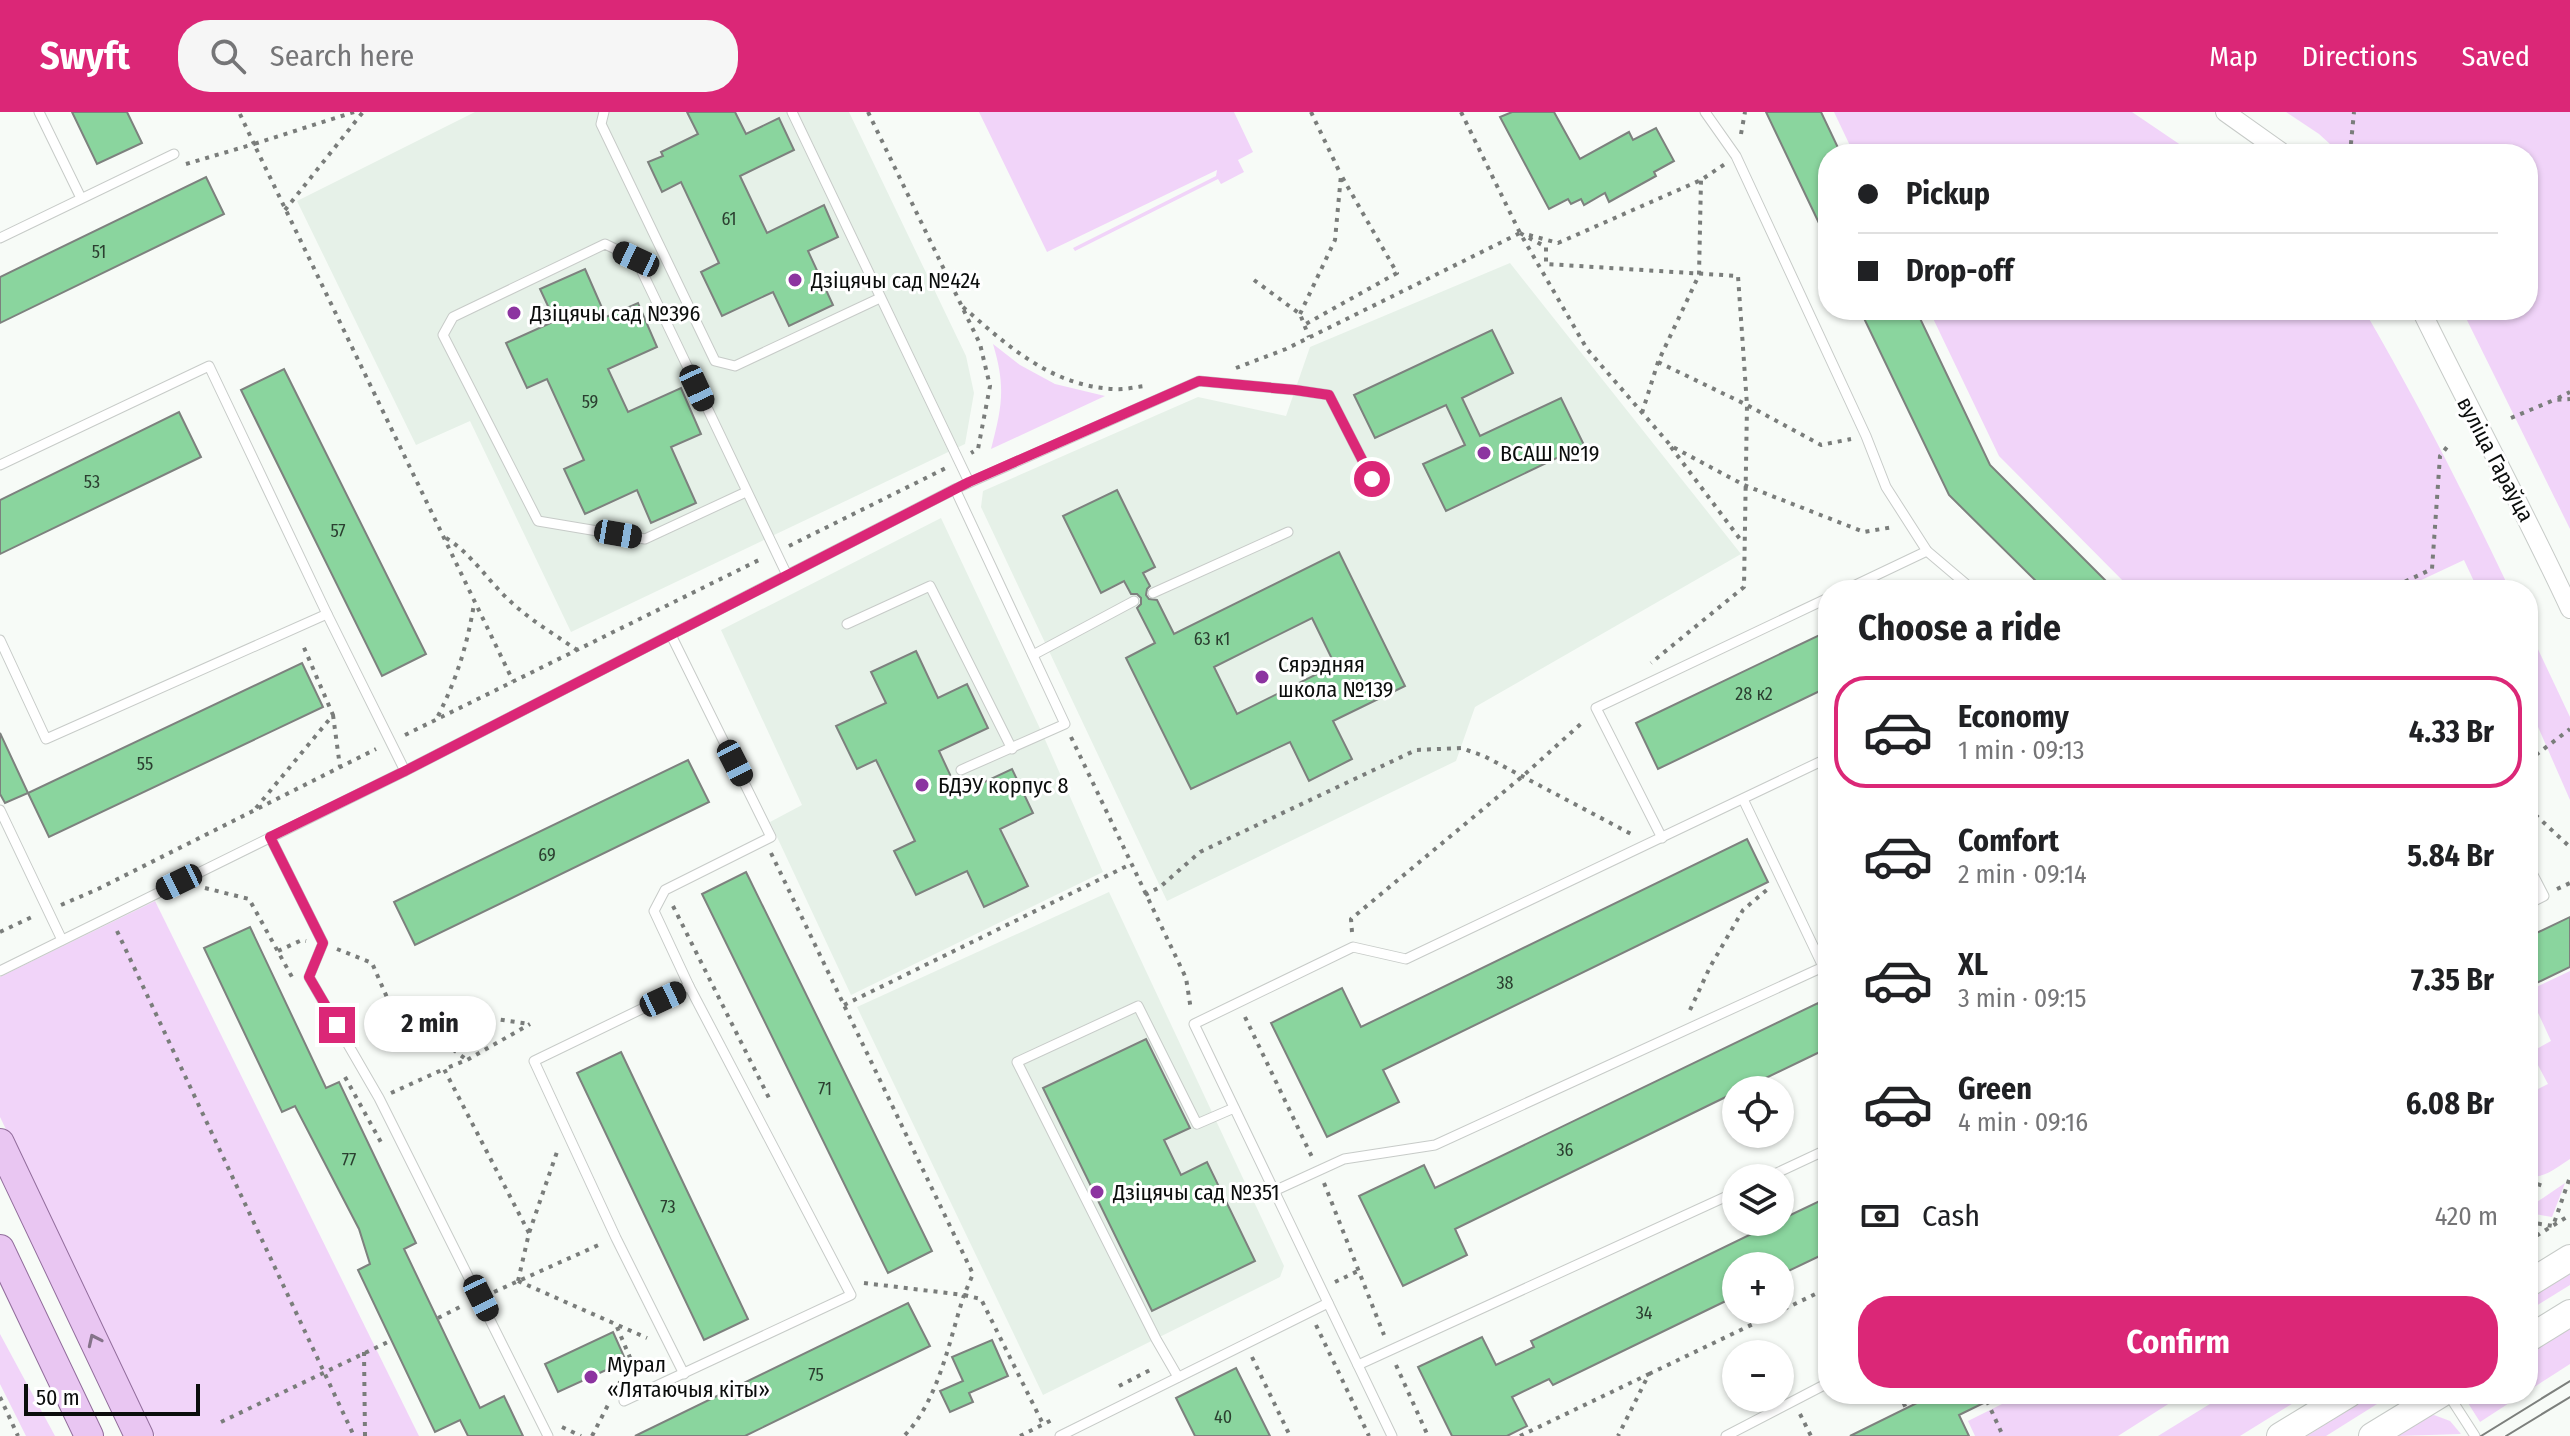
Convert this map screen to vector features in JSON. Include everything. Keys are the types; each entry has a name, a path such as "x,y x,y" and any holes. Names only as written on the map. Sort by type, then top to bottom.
{"main road":[{"path":"0,1143 139,1436"},
{"path":"0,1249 89,1436"},
{"path":"2538,1278 2570,1258"},
{"path":"2538,1333 2570,1313"},
{"path":"2280,1436 2333,1404"},
{"path":"2372,1436 2425,1404"}],"street":[{"path":"2225,112 2270,144"},
{"name":"вуліца Гараўца","path":"2426,320 2480,431 2535,533 2570,609"}],"lane":[{"path":"39,112 81,198"},
{"path":"604,112 601,124 715,361 735,366 880,298"},
{"path":"792,112 969,482"},
{"path":"1705,112 1736,156 1866,436 1886,487 1927,551 1961,580"},
{"path":"0,238 174,154"},
{"path":"746,492 645,539 538,521 443,335 453,317 605,244 636,259 787,575"},
{"path":"0,465 209,366 405,771"},
{"path":"0,971 405,771 969,482 1199,381 1329,395 1372,479"},
{"path":"955,489 1065,724 961,770"},
{"path":"1153,593 1288,532"},
{"path":"1866,580 1927,551"},
{"path":"847,624 930,586 1012,749"},
{"path":"1033,655 1134,601"},
{"path":"1662,838 1596,708 1818,603"},
{"path":"0,640 46,739 327,614"},
{"path":"624,1401 851,1295 689,986 654,911 665,890 771,837 671,635"},
{"path":"1392,1436 1194,1024 1353,947 1406,959 1818,763"},
{"path":"1743,799 1818,957"},
{"path":"0,810 62,940"},
{"path":"270,837 323,943 309,977 379,1098 548,1436"},
{"path":"1274,1191 1344,1159 1435,1145 1818,969"},
{"path":"684,1374 616,1238 534,1061 689,986"},
{"path":"1178,1377 1017,1062 1138,1006 1197,1124 1234,1108"},
{"path":"1794,1165 1818,1154"},
{"path":"1358,1365 1722,1198"},
{"path":"1060,1436 1328,1303"},
{"path":"1726,1436 1818,1388"},
{"path":"2454,1404 2475,1436"}],"path":[{"path":"354,112 254,144 513,681"},
{"path":"285,210 363,112"},
{"path":"0,932 98,889 958,462 978,449 990,386 980,344 868,112"},
{"path":"1304,325 1397,273 1341,175 1311,112"},
{"path":"1461,112 1520,233 1587,349 1671,446 1744,545"},
{"path":"2351,144 2354,112"},
{"path":"1199,381 1286,349 1520,233 1558,243 1701,180 1736,156"},
{"path":"1300,314 1335,240 1341,175"},
{"path":"1642,413 1658,362 1699,275 1701,180"},
{"path":"1520,233 1546,247 1546,264 1738,276 1747,405 1744,587 1645,667"},
{"path":"1254,280 1300,314 1310,337"},
{"path":"961,306 1017,354 1062,379 1114,389 1154,385"},
{"path":"1658,362 1821,445 1866,436"},
{"path":"2511,418 2570,392"},
{"path":"2554,400 2570,399"},
{"path":"1671,446 1744,485 1864,532 1909,524"},
{"path":"2408,580 2432,569 2440,456 2447,447"},
{"path":"444,537 460,546 511,602 577,650"},
{"path":"437,719 467,647 475,602"},
{"path":"296,627 333,715 340,767"},
{"path":"1353,947 1351,919 1524,775 1596,708"},
{"path":"255,810 333,715"},
{"path":"1065,724 1186,978 1194,1024"},
{"path":"2538,753 2570,729"},
{"path":"1145,895 1160,887 1200,852 1416,750 1461,748 1484,756 1649,844"},
{"path":"2538,817 2570,847"},
{"path":"765,840 973,1274 933,1390 914,1426 904,1436"},
{"path":"844,1005 1131,864"},
{"path":"1680,1032 1710,967 1743,910 1780,879"},
{"path":"179,882 249,899 293,978"},
{"path":"665,890 777,1114"},
{"path":"111,916 354,1436"},
{"path":"372,963 389,1002 467,1060"},
{"path":"379,1098 467,1060 530,1024 389,1002"},
{"path":"1238,1002 1319,1170 1390,1350 1428,1436"},
{"path":"444,1069 529,1233"},
{"path":"343,1073 387,1155"},
{"path":"518,1281 529,1233 565,1131"},
{"path":"2553,1226 2570,1177"},
{"path":"2538,1184 2543,1186"},
{"path":"2538,1235 2570,1215"},
{"path":"2538,1224 2553,1226"},
{"path":"438,1318 616,1238"},
{"path":"518,1281 672,1350"},
{"path":"861,1283 981,1299 1043,1424"},
{"path":"1520,1436 1818,1293"},
{"path":"1310,1312 1369,1436"},
{"path":"616,1325 631,1360 618,1385"},
{"path":"221,1422 392,1340"},
{"path":"1246,1344 1290,1436"},
{"path":"364,1352 365,1436"},
{"path":"1618,1436 1649,1374"},
{"path":"0,1397 18,1436"},
{"path":"592,1436 612,1398"},
{"path":"1904,1404 1906,1408"},
{"path":"1988,1404 2003,1436"},
{"path":"1800,1414 1811,1436"}],"shaded area":[{"path":"475,112 849,112 966,356 974,393 965,444 571,632 470,421 416,445 297,201"},
{"path":"979,112 1234,112 1253,152 1238,160 1244,172 1221,184 1218,179 1075,251 1073,248 1216,176 1217,170 1047,252"},
{"path":"1834,112 2132,112 2179,144 1849,144"},
{"path":"2286,112 2570,112 2570,529 2467,320 2538,320 2538,144 2330,144"},
{"path":"1510,263 1741,554 1475,707 1456,761 1167,901 981,507 983,491 1198,397 1286,416 1310,347"},
{"path":"1934,320 2370,320 2440,448 2505,580 2473,580 2464,560 2421,580 2122,580 1999,456"},
{"path":"993,344 1020,365 1055,384 1105,396 991,449 1001,397 1000,373"},
{"path":"941,518 1043,735 1103,872 851,995 770,822 802,805 721,630"},
{"path":"2538,649 2570,717 2570,800 2538,727"},
{"name":"Дзіцячы сад №351","path":"1109,892 1284,1266 1280,1277 1043,1395 857,1007"},
{"path":"155,901 419,1436 155,1436 0,1117 0,977"},
{"path":"2570,971 2570,1159 2538,1176 2538,1089 2548,1084 2538,1065 2538,1048 2551,1041 2538,1013 2538,986"},
{"path":"2565,1183 2552,1217 2538,1215 2538,1201"},
{"path":"2570,1274 2570,1285 2538,1305 2538,1293"},
{"path":"2570,1328 2570,1364 2538,1385 2538,1349"},
{"path":"0,1334 55,1436 26,1436 0,1384"},
{"path":"2002,1404 2168,1404 2118,1436 1975,1436 1968,1421"},
{"path":"2210,1404 2292,1404 2240,1436 2158,1436"},
{"path":"2358,1404 2377,1404 2326,1436 2307,1436"},
{"path":"2469,1404 2508,1404 2480,1422"},
{"path":"2434,1415 2450,1421 2461,1434 2397,1436 2426,1417"}],"building":[{"path":"72,112 127,112 142,143 97,164"},
{"path":"687,112 735,112 746,134 779,118 794,150 740,176 767,233 824,205 838,237 808,251 833,305 789,326 773,292 722,316 701,272 719,263 681,182 662,192 648,162 698,134"},
{"path":"1512,112 1554,112 1580,159 1629,132 1633,140 1656,128 1674,161 1654,172 1656,176 1609,202 1605,193 1584,205 1581,199 1571,204 1568,199 1549,209 1500,117"},
{"path":"1766,112 1821,112 1836,144 1818,144 1818,221"},
{"path":"206,177 224,214 0,323 0,277"},
{"path":"585,269 606,317 638,303 657,347 608,369 628,412 681,388 701,434 671,447 696,503 651,523 637,490 585,514 564,469 584,460 547,379 527,388 506,343 555,321 540,289"},
{"path":"1865,320 1921,320 1990,465 2105,580 2035,580 1949,495"},
{"path":"1492,330 1513,373 1462,398 1480,436 1561,398 1584,445 1446,511 1423,464 1465,445 1446,405 1375,438 1354,395"},
{"path":"284,369 426,654 382,676 241,390"},
{"path":"179,412 201,457 0,554 0,500"},
{"path":"1117,490 1155,567 1143,573 1150,586 1146,595 1149,599 1157,600 1174,634 1339,552 1405,686 1333,721 1352,759 1309,781 1290,742 1191,789 1126,658 1155,643 1137,608 1141,598 1131,594 1124,581 1101,593 1063,516","holes":["1312,618 1335,665 1237,714 1214,667"]},
{"path":"1818,636 1818,692 1658,769 1636,723"},
{"name":"БДЭУ корпус 8","path":"916,651 938,698 967,684 988,728 939,751 959,794 1012,769 1033,813 1000,829 1028,886 984,907 967,871 916,895 894,851 915,841 876,760 857,769 836,726 886,703 871,672"},
{"path":"302,663 323,707 49,837 28,793"},
{"path":"0,733 28,793 5,803 0,794"},
{"path":"688,760 709,802 415,945 394,902"},
{"path":"1747,839 1768,882 1383,1070 1399,1102 1327,1137 1271,1023 1342,988 1361,1027"},
{"path":"746,872 932,1251 888,1273 702,894"},
{"path":"2570,917 2570,967 2538,982 2538,932"},
{"path":"250,927 326,1088 339,1082 416,1243 404,1249 480,1408 504,1396 523,1436 468,1436 460,1420 435,1432 358,1270 370,1264 359,1229 295,1106 282,1112 204,948"},
{"path":"1818,1003 1818,1053 1770,1076 1722,1076 1722,1099 1455,1229 1467,1255 1403,1286 1359,1196 1424,1165 1435,1188"},
{"path":"1146,1039 1190,1128 1164,1140 1181,1175 1207,1162 1255,1261 1152,1311 1043,1088"},
{"path":"621,1052 748,1319 704,1340 577,1073"},
{"path":"1818,1202 1818,1257 1794,1268 1794,1252 1722,1252 1722,1303 1553,1385 1549,1379 1512,1397 1527,1426 1507,1436 1452,1436 1418,1367 1482,1337 1496,1365 1534,1347 1531,1341 1747,1236 1794,1236 1794,1213"},
{"path":"908,1303 930,1346 745,1436 635,1436"},
{"path":"613,1332 626,1361 558,1392 545,1364"},
{"path":"992,1340 1008,1376 969,1393 973,1402 950,1412 940,1391 963,1381 952,1357"},
{"path":"1236,1368 1270,1436 1195,1436 1176,1398"},
{"path":"1915,1404 1982,1404 1959,1415 1969,1436 1850,1436"}],"tram line":[{"path":"2538,1401 2570,1381"},
{"path":"2506,1436 2570,1397"},
{"path":"2481,1436 2533,1404"}],"place":[{"name":"Дзіцячы сад №424","path":"795,280"},
{"name":"Дзіцячы сад №396","path":"514,313"},
{"name":"ВСАШ №19","path":"1484,453"},
{"name":"Сярэдняя школа №139","path":"1262,677"},
{"name":"БДЭУ корпус 8","path":"922,785"},
{"name":"Дзіцячы сад №351","path":"1097,1192"},
{"name":"Мурал «Лятаючыя кіты»","path":"591,1377"}],"route":[{"path":"337,1025 309,977 323,943 270,837 969,482 1199,381 1329,395 1372,479"}]}
